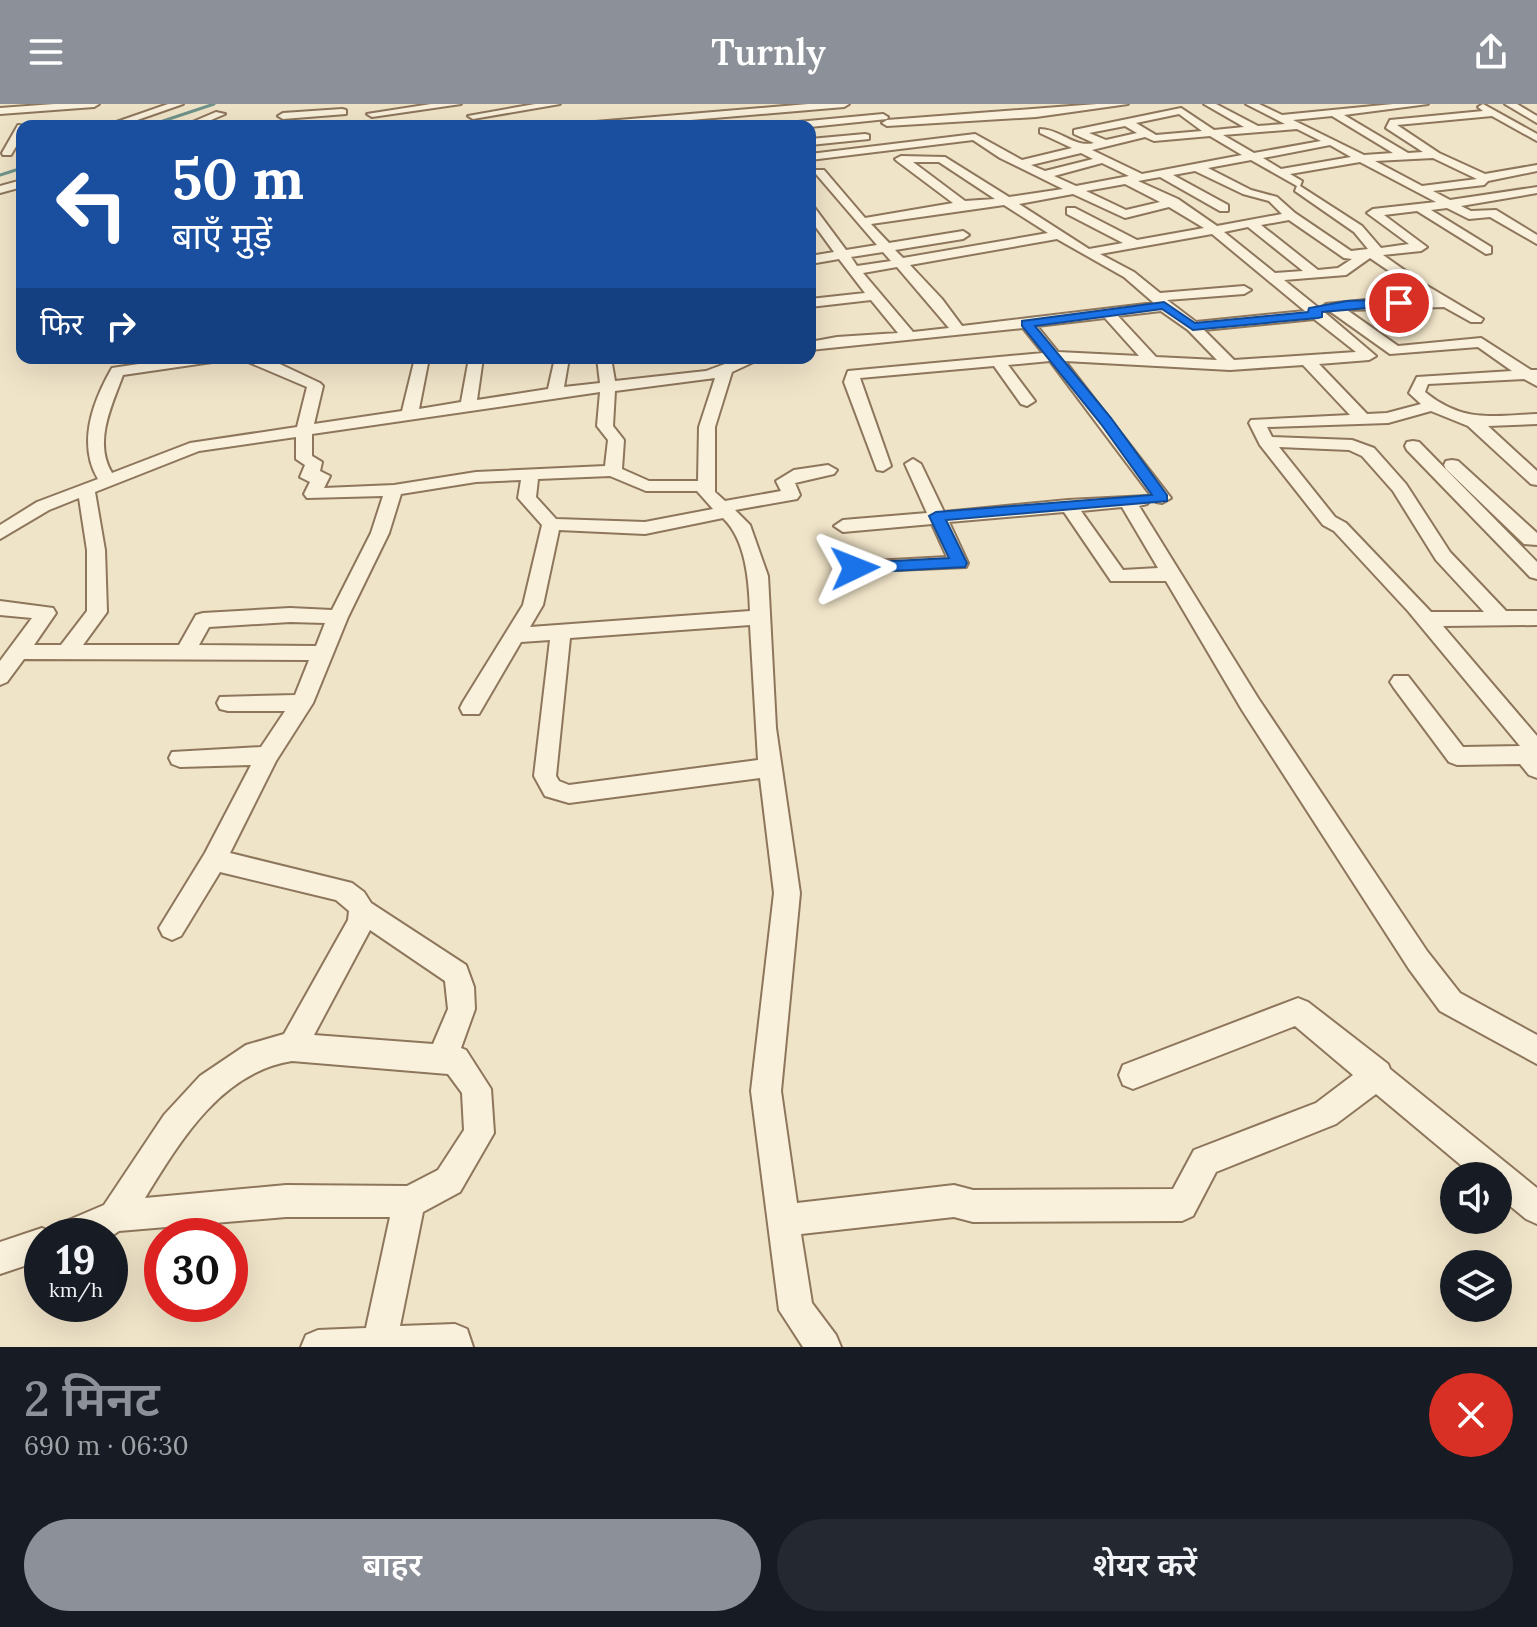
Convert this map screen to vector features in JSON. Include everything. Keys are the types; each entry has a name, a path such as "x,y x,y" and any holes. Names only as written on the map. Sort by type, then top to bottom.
{"street":[{"path":"0,107 94,104"},
{"path":"96,117 104,104"},
{"path":"129,120 178,104"},
{"path":"373,116 456,104"},
{"path":"631,120 728,108 844,104"},
{"path":"816,155 948,109 1017,104"},
{"path":"1043,104 1055,112"},
{"path":"816,141 955,119 1123,104"},
{"path":"1209,104 1258,131"},
{"path":"1251,104 1331,142 1469,215 1492,213 1537,240"},
{"path":"1281,118 1326,108 1423,104"},
{"path":"1479,104 1537,137"},
{"path":"1510,104 1537,120"},
{"path":"67,116 76,105"},
{"path":"1413,105 1435,116"},
{"path":"477,120 511,107 550,107"},
{"path":"283,116 313,120 343,108"},
{"path":"1326,108 1399,149 1407,157"},
{"path":"948,109 955,119"},
{"path":"1103,143 1078,132 1181,111 1213,134 1281,172 1358,229 1373,252 1446,303 1476,319"},
{"path":"1495,113 1435,116 1394,122 1390,126 1435,155 1484,178 1537,168"},
{"path":"204,120 220,114"},
{"path":"1124,121 1154,138 1298,126"},
{"path":"816,127 975,137 998,158 1021,164 1078,190 1098,203 1127,214 1174,202"},
{"path":"888,131 963,205"},
{"path":"816,135 888,131 962,167 1059,235 1128,274 1193,327 1230,365"},
{"path":"1044,131 1142,178"},
{"path":"1021,164 1145,134"},
{"path":"4,157 16,136"},
{"path":"862,222 1078,190 1331,142"},
{"path":"1281,172 1362,158 1435,155"},
{"path":"1044,175 1101,160"},
{"path":"1198,168 1247,192 1273,199 1291,216 1349,255 1421,247 1373,213"},
{"path":"821,171 958,331"},
{"path":"1163,174 1224,208"},
{"path":"1423,189 1480,183 1484,178"},
{"path":"1128,181 1197,216 1369,356"},
{"path":"1346,217 1537,190"},
{"path":"1036,220 1098,203"},
{"path":"1418,207 1486,250"},
{"path":"1071,211 1135,244"},
{"path":"1087,253 1291,216"},
{"path":"816,218 854,271 909,337"},
{"path":"1250,223 1314,273"},
{"path":"816,259 963,235"},
{"path":"854,271 1059,235"},
{"path":"982,248 996,261"},
{"path":"1275,277 1341,272 1373,252"},
{"path":"816,345 1109,314 1161,301 1244,290"},
{"path":"816,302 875,296"},
{"path":"1193,327 1376,303 1446,303"},
{"path":"1334,307 1395,351 1481,342 1534,376"},
{"path":"1109,314 1151,360"},
{"path":"843,526 1168,498 1027,323"},
{"path":"883,466 852,382 853,374 1055,356 1230,365 1369,356 1389,365 1406,362 1433,380"},
{"path":"1308,361 1363,419"},
{"path":"999,362 1027,401"},
{"path":"108,481 96,467 95,435 117,371 168,364"},
{"path":"272,364 283,374 304,376 315,386 304,432 304,459 314,462 309,477 321,476 313,494 394,490 476,477 613,471 646,486 706,486"},
{"path":"410,413 421,364"},
{"path":"469,404 475,364"},
{"path":"555,393 561,364"},
{"path":"605,364 608,387 605,426 616,440 613,471"},
{"path":"0,533 43,506 196,447 469,404 709,375 739,364"},
{"path":"725,369 707,427 706,493 741,525 758,576 771,767 787,893 766,1091 796,1310 824,1347"},
{"path":"1534,376 1422,380 1417,393 1449,416 1474,422 1537,419"},
{"path":"1431,406 1388,418 1257,423 1266,442 1329,521 1340,527 1427,619 1534,756"},
{"path":"1474,422 1537,480"},
{"path":"1266,442 1352,445 1368,452 1400,488 1443,556 1501,618"},
{"path":"1534,540 1422,445 1537,573"},
{"path":"855,568 959,563 913,464"},
{"path":"530,474 527,498 551,524 645,528 791,495 785,481 800,474 828,470"},
{"path":"67,652 97,612 96,550 86,489"},
{"path":"172,928 214,860 267,756 302,703 338,617 380,533 394,490"},
{"path":"1127,501 1250,704 1418,960 1450,1002 1537,1050"},
{"path":"1068,505 1118,577 1170,574"},
{"path":"471,708 533,605 551,524"},
{"path":"1507,543 1534,540"},
{"path":"0,608 46,613 0,677"},
{"path":"185,653 203,620 290,615 338,617"},
{"path":"516,635 760,617"},
{"path":"1427,619 1537,618"},
{"path":"561,632 545,776 548,787 555,793 569,794 771,767"},
{"path":"18,652 319,653"},
{"path":"1401,682 1457,756 1534,756"},
{"path":"228,703 302,703"},
{"path":"180,758 267,756"},
{"path":"214,860 343,891 359,902 363,911 457,974 464,997 462,1019 440,1059"},
{"path":"292,1047 361,922 363,911"},
{"path":"1133,1075 1298,1011 1537,1208"},
{"path":"112,1218 187,1105 212,1084 258,1054 292,1047 456,1060 476,1089 479,1133 449,1181 409,1202 286,1201 115,1216"},
{"path":"784,1220 954,1201 973,1206 1182,1205 1205,1161 1326,1114 1378,1074"},
{"path":"380,1344 409,1202"},
{"path":"0,1258 24,1250"},
{"path":"318,1347 455,1341 456,1347"}],"waterway":[{"path":"166,120 214,104"},
{"path":"0,175 16,170"}],"route":[{"path":"855,568 959,563 936,516 1162,498 1106,421 1027,323 1164,306 1193,327 1318,314 1313,310 1347,304 1399,303"}]}
